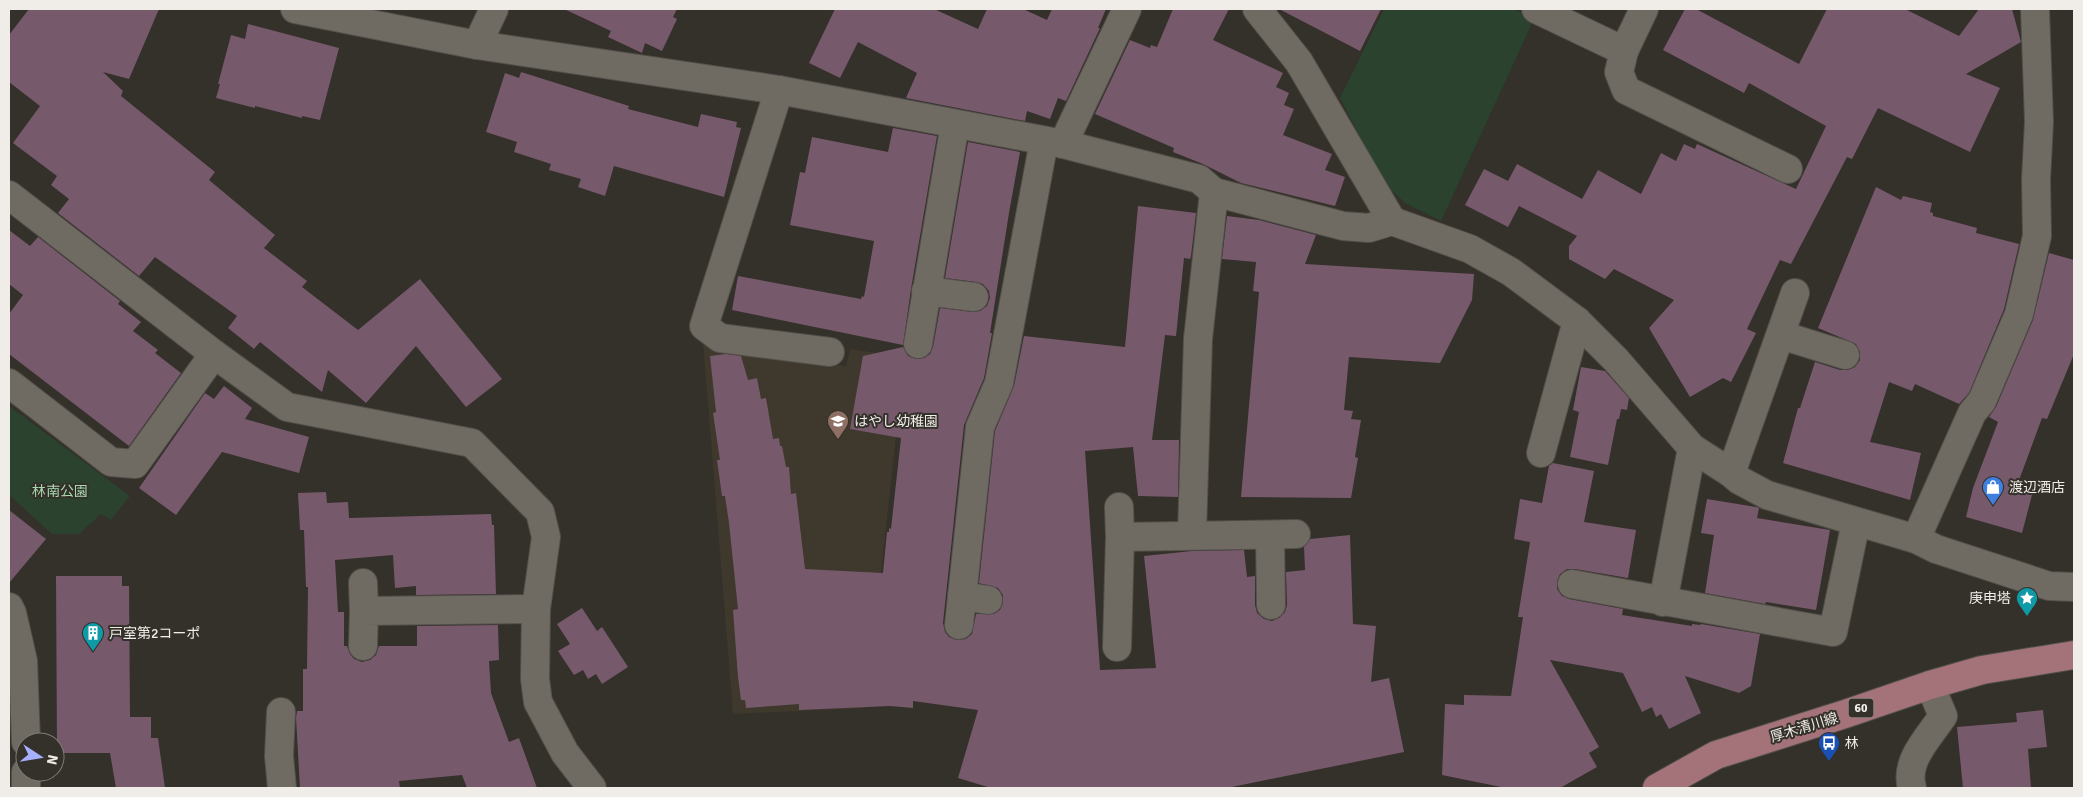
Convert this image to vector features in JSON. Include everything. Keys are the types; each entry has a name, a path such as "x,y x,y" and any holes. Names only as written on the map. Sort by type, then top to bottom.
{"main road":[{"name":"厚木清川線","path":"1657,788 1716,755 1930,685 1982,670 2074,655"}],"street":[{"path":"295,9 477,45 779,90 1053,143 1198,179 1214,192 1343,226 1369,228 1392,222 1470,248 1511,272 1578,321 1616,360 1692,448 1731,472 1740,480 1767,495 1916,539 1936,549 2049,586 2074,587"},
{"path":"477,45 494,9"},
{"path":"959,625 980,427 999,383 1053,143 1126,9"},
{"path":"1257,9 1299,62 1392,222"},
{"path":"1536,9 1624,50"},
{"path":"1644,9 1624,50 1619,72 1626,90 1788,169"},
{"path":"1916,539 1972,413 1982,401 2019,314 2037,236 2036,180 2040,122 2035,9"},
{"path":"779,90 704,326 720,338 830,352"},
{"path":"918,344 955,124"},
{"path":"1192,534 1198,339 1214,192"},
{"path":"9,195 214,354 287,407 472,443 540,512 546,537 536,608 534,679 538,702 565,753 592,788"},
{"path":"926,291 974,298"},
{"path":"1731,472 1795,293"},
{"path":"1541,454 1578,321"},
{"path":"1781,336 1845,355"},
{"path":"9,383 111,462 135,464 214,354"},
{"path":"1664,602 1692,448"},
{"path":"1116,647 1108,615 1120,537 1119,507"},
{"path":"1572,584 1833,632 1856,522"},
{"path":"1120,537 1192,534 1283,534 1271,605"},
{"path":"363,583 363,646"},
{"path":"962,596 988,600"},
{"path":"9,607 23,661 26,732"},
{"path":"364,612 536,608"},
{"path":"1912,788 1909,778 1916,754 1943,716 1930,685"},
{"path":"282,712 279,756 282,788"}],"shaded area":[{"path":"703,342 846,366 850,349 905,357 866,708 733,714"}],"green space":[{"path":"1384,9 1514,9 1534,19 1441,221 1405,203 1384,183 1340,98"},
{"name":"林南公園","path":"9,406 130,496 111,520 101,514 79,534 52,534 9,495"}],"building":[{"path":"29,9 159,9 129,79 103,72 123,91 121,96 215,172 209,180 275,235 264,248 307,281 302,287 358,330 420,279 502,379 466,407 416,346 366,403 328,370 322,392 260,342 254,349 228,328 237,316 155,257 139,276 58,213 69,199 51,185 57,176 13,143 40,106 9,82 9,35"},
{"path":"564,9 677,9 673,17 677,19 662,51 645,43 642,53 608,37 611,31"},
{"path":"835,9 934,9 978,29 987,9 1023,9 1047,20 1052,9 1106,9 1098,28 1100,28 1066,101 1058,98 1050,119 1027,111 1025,121 906,98 917,73 858,42 840,78 809,63"},
{"path":"1173,9 1229,9 1213,40 1283,73 1276,87 1289,93 1284,105 1294,109 1283,135 1332,154 1325,170 1345,177 1335,206 1241,183 1203,164 1173,152 1174,148 1095,114 1130,40 1150,48 1151,45 1157,47"},
{"path":"1279,9 1381,9 1360,51"},
{"path":"1685,9 1696,9 1799,64 1827,9 1905,9 1959,36 1979,9 2012,9 2021,42 1966,74 2000,88 1970,152 1878,108 1852,159 1847,157 1791,264 1780,260 1747,329 1756,333 1731,382 1723,378 1690,397 1649,328 1674,300 1614,269 1605,279 1569,259 1569,246 1577,236 1519,206 1508,227 1465,205 1484,169 1508,181 1517,164 1582,199 1598,170 1641,194 1661,153 1676,161 1684,144 1695,149 1697,144 1796,189 1826,126 1749,83 1744,93 1663,50"},
{"path":"248,24 339,48 320,120 302,116 302,118 216,98 231,35 245,39"},
{"path":"521,72 629,106 628,109 698,127 701,114 737,122 736,127 741,128 724,197 614,166 605,196 578,187 581,179 549,170 551,164 514,152 517,142 486,132 505,73 519,78"},
{"path":"893,128 937,136 903,345 732,310 738,276 861,299 862,296 864,297 874,241 790,225 800,172 805,173 812,137 888,152"},
{"path":"968,142 1020,152 984,378 964,425 943,623 945,632 949,637 957,640 966,639 972,634 976,614 994,614 1000,610 1003,603 1003,595 998,588 979,583 995,431 1014,386 1024,336 1125,347 1138,206 1196,213 1191,256 1190,259 1184,258 1176,336 1165,335 1152,440 1179,440 1178,497 1138,496 1133,447 1085,451 1100,670 1156,668 1144,556 1192,551 1244,550 1247,577 1255,576 1255,605 1257,613 1264,619 1272,621 1279,618 1285,612 1287,605 1286,572 1305,570 1304,547 1310,539 1350,535 1353,624 1376,626 1371,682 1389,678 1404,752 1227,788 991,788 958,778 978,710 913,701 913,708 890,706 799,710 799,704 746,708 745,700 741,700 738,677 733,610 738,609 729,523 725,496 722,496 717,460 720,460 713,413 716,412 710,356 726,354 741,356 748,380 757,378 761,399 766,398 773,439 779,438 786,467 789,467 791,494 796,493 805,569 883,573 887,532 889,532 889,528 891,529 901,438 850,429 863,356 903,347 908,356 916,359 924,358 930,354 933,347 940,308 973,312 980,311 987,306 990,298 989,291 983,284 945,278"},
{"path":"1876,187 1901,200 1903,196 1932,203 1930,212 1933,213 1933,216 1977,228 1976,233 2019,244 2004,309 1969,393 1959,404 1915,384 1912,391 1889,382 1870,442 1921,453 1910,500 1783,463 1798,408 1800,408 1815,362 1840,370 1848,370 1855,367 1860,360 1860,352 1856,344 1818,328"},
{"path":"1227,216 1259,220 1316,235 1305,264 1474,274 1472,300 1440,363 1349,357 1344,410 1353,411 1351,419 1361,420 1355,457 1358,458 1351,498 1241,497 1259,292 1253,291 1256,262 1222,259"},
{"path":"9,230 30,246 38,237 120,301 118,304 141,322 133,331 158,350 155,353 181,373 129,446 9,354 9,314 23,295 9,284"},
{"path":"2049,253 2074,260 2074,354 2047,419 2042,418 2015,491 2032,495 2022,533 1966,517 1973,488 1998,422 1989,417 1996,407 2033,320"},
{"path":"1581,367 1605,371 1629,398 1627,410 1621,409 1619,419 1617,419 1608,465 1570,457 1579,412 1573,410"},
{"path":"224,386 252,408 245,419 309,437 299,473 222,452 176,515 139,488 205,393 214,399"},
{"path":"1553,463 1594,471 1584,522 1636,530 1628,578 1567,569 1560,574 1557,581 1557,589 1562,596 1623,609 1622,615 1692,626 1692,624 1701,624 1760,634 1751,686 1739,693 1685,676 1701,713 1669,729 1661,714 1656,717 1652,707 1642,712 1623,673 1550,660 1599,747 1589,753 1597,767 1560,788 1506,788 1442,775 1445,704 1464,705 1464,695 1511,696 1523,617 1518,617 1530,542 1514,539 1520,499 1542,503 1549,466"},
{"path":"326,492 327,503 348,502 349,518 491,514 492,525 494,525 496,594 416,595 416,586 395,588 393,555 335,560 338,612 344,612 344,646 347,646 354,659 362,662 370,660 376,655 379,646 417,646 417,626 498,625 499,660 489,661 491,693 509,742 519,738 537,788 467,788 462,775 399,781 400,788 300,788 296,718 297,711 303,711 303,669 307,669 308,587 306,587 304,530 300,530 298,493"},
{"path":"1707,499 1759,508 1757,518 1830,530 1816,610 1766,602 1765,604 1705,593 1714,535 1701,533"},
{"path":"9,510 46,539 9,583"},
{"name":"戸室第2コーポ","path":"56,576 122,576 122,586 129,586 130,717 151,717 151,738 158,738 165,788 116,788 110,753 65,753 65,732 57,732"},
{"path":"582,608 597,631 602,627 628,667 602,684 596,674 588,679 583,670 574,675 558,651 570,644 557,624"},
{"path":"2043,710 2047,747 2028,749 2031,788 1963,788 1957,727 2017,722 2016,713"}],"place":[{"name":"はやし幼稚園","path":"838,440"},
{"name":"渡辺酒店","path":"1993,506"},
{"name":"庚申塔","path":"2027,617"},
{"name":"戸室第2コーポ","path":"93,652"},
{"name":"林","path":"1829,762"}]}
